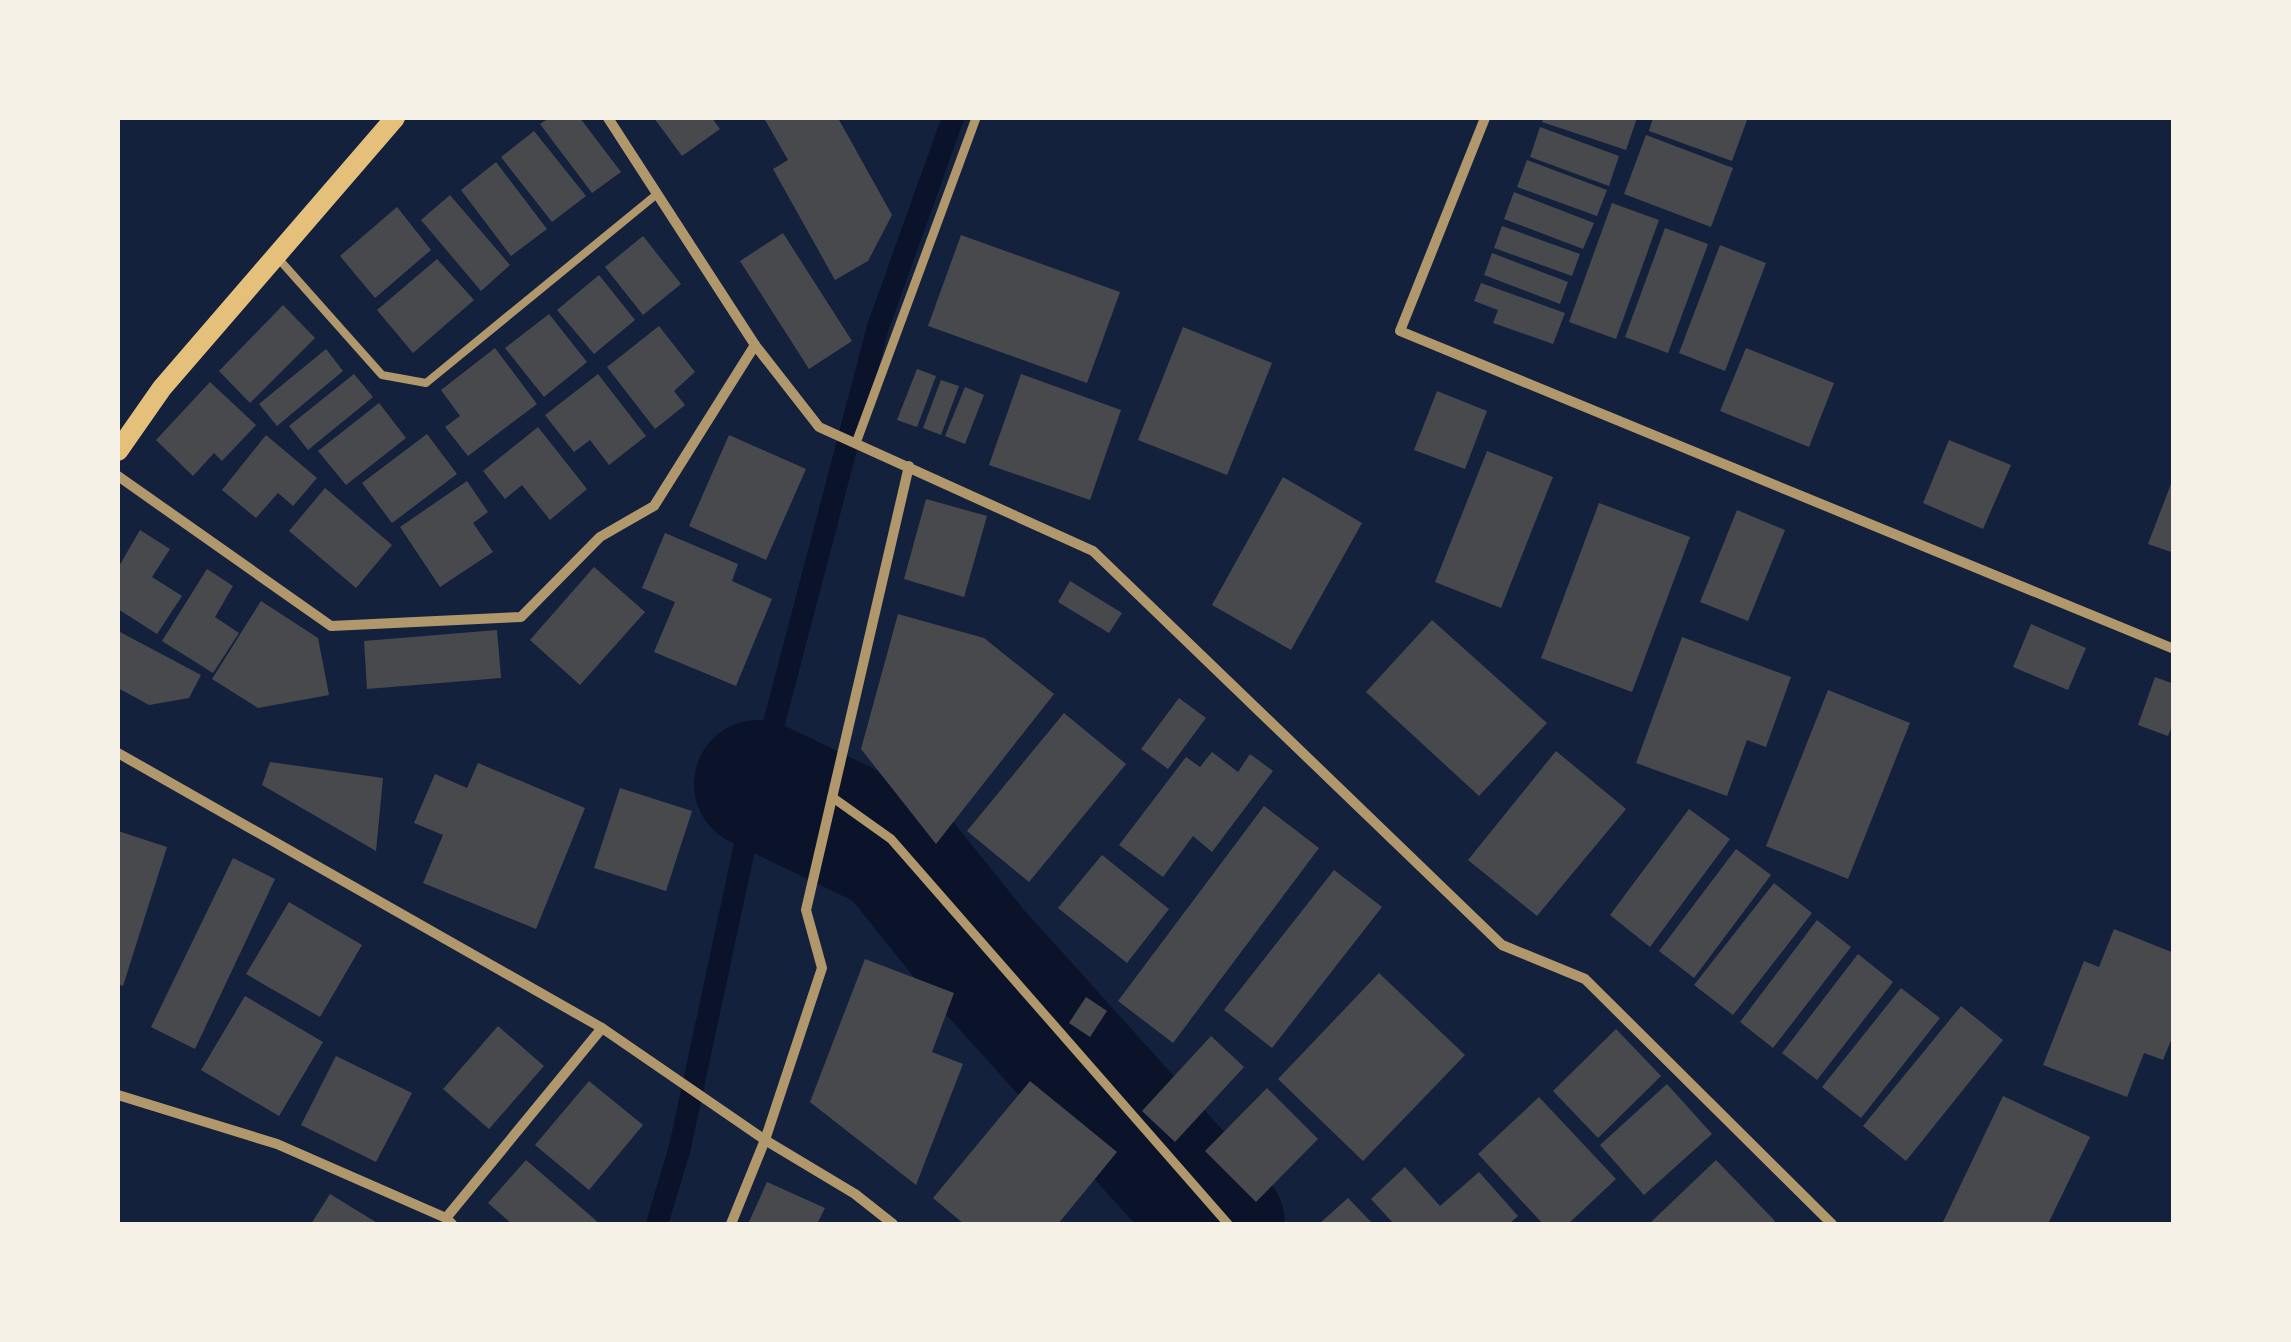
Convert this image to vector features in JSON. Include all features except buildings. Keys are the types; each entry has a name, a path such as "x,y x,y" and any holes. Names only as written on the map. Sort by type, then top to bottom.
{"main road":[{"path":"118,450 162,388 395,118"}],"street":[{"path":"608,118 754,345 819,427 1092,551 1502,945 1586,979 1832,1224"},
{"path":"856,443 976,118"},
{"path":"1485,118 1400,332 2174,649"},
{"path":"118,476 331,626 521,617 600,536 654,506 754,345"},
{"path":"731,1224 765,1140 822,968 806,910 910,466"},
{"path":"118,753 602,1028 765,1140 855,1194 893,1224"},
{"path":"832,796 891,839 1228,1224"},
{"path":"118,1095 277,1144 449,1221 602,1028"}],"lane":[{"path":"276,256 382,375 426,382 657,194"}],"waterway":[{"path":"657,1224 680,1147 758,784 878,327 953,118"},
{"path":"758,784 893,849 975,951 1221,1224"}]}
